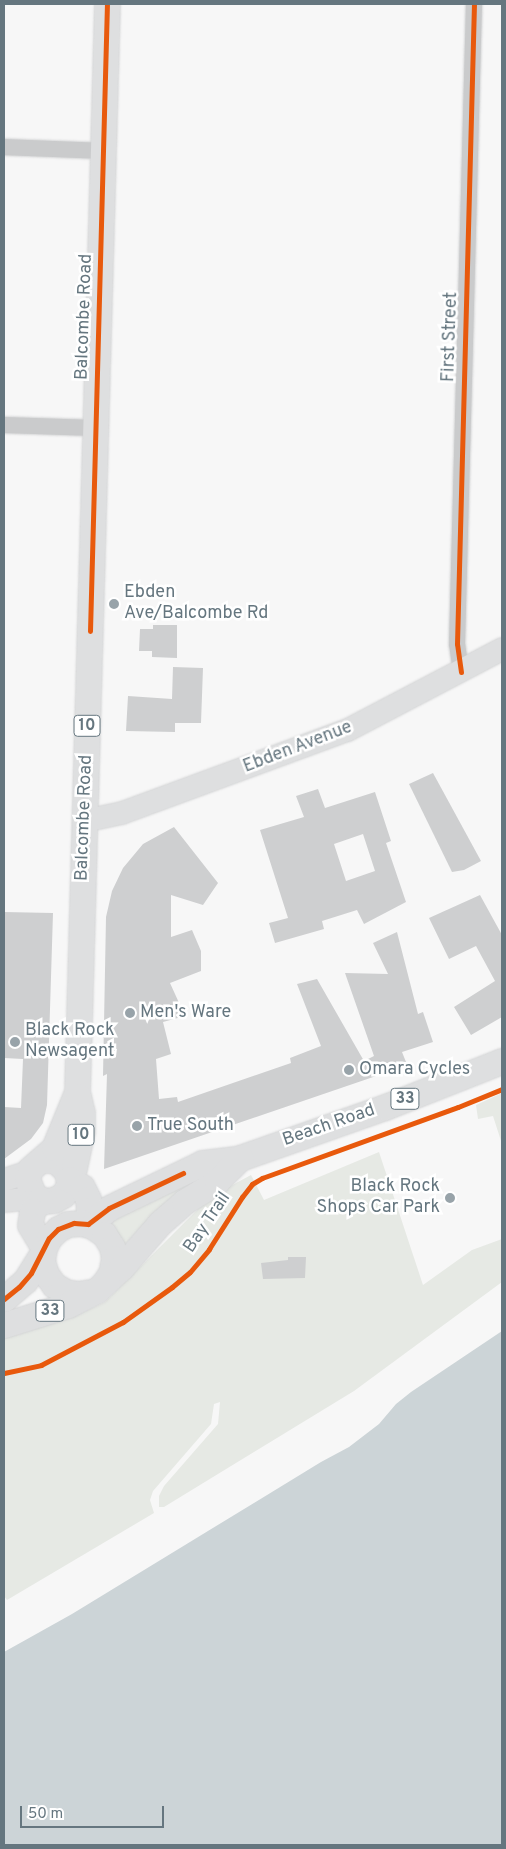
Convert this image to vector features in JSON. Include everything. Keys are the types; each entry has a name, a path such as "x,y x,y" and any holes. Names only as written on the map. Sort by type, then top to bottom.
{"main road":[{"name":"Balcombe Road","path":"39,1199 51,1201 60,1197 67,1189 77,1154 83,1119 77,1092 107,4"},
{"name":"Beach Road","path":"87,1224 109,1208 202,1163 240,1158 385,1107 502,1061"},
{"name":"Balcombe Road","path":"37,1163 57,1142 77,1092"},
{"name":"Beach Road","path":"4,1325 68,1305 98,1289 121,1268 160,1223 184,1202 218,1181 240,1158"},
{"name":"10","path":"37,1163 50,1159 60,1163 68,1171 69,1178 82,1187 88,1199 87,1224"},
{"path":"37,1163 29,1172 28,1184 31,1192 39,1199 32,1210 30,1225 44,1250"},
{"name":"33","path":"4,1299 25,1281 49,1238 62,1226 77,1223 87,1224"},
{"path":"87,1224 104,1234 113,1252 111,1273 98,1289"},
{"name":"33","path":"44,1250 44,1270 54,1285 75,1294 98,1289"}],"street":[{"name":"First Street","path":"461,672 457,644 474,4"},
{"path":"4,147 103,151"},
{"path":"4,425 95,428"},
{"name":"Ebden Avenue","path":"84,821 131,810 332,736 461,672 502,649"},
{"path":"4,1180 25,1173 37,1163"},
{"path":"4,1201 39,1199"}],"shaded area":[{"path":"502,1093 502,1144 493,1116 478,1119 476,1105"},
{"path":"379,1152 423,1285 472,1250 502,1239 502,1282 354,1391 164,1507 159,1507 159,1496 164,1486 218,1424 220,1402 214,1404 211,1424 153,1491 150,1500 154,1513 7,1600 4,1596 4,1338 77,1315 105,1302 210,1197 251,1175 264,1200"},
{"path":"182,1181 185,1188 151,1216 122,1248 108,1221"},
{"path":"502,1331 502,1845 4,1845 4,1652 72,1614 321,1462 349,1447 379,1424 396,1404 411,1392"}],"building":[{"path":"153,625 177,625 177,658 152,657 152,651 139,651 140,629 153,629"},
{"path":"173,667 203,668 201,723 175,723 175,732 126,731 128,696 172,699"},
{"path":"433,773 481,861 464,870 452,872 409,784"},
{"path":"318,789 325,808 375,792 391,841 386,843 406,902 364,924 357,910 322,921 324,929 275,943 269,923 288,918 260,830 304,817 296,796","holes":["363,834 375,871 346,881 334,844"]},
{"path":"174,827 218,883 203,905 171,895 171,937 192,930 201,951 201,971 170,983 185,1016 163,1022 171,1054 156,1059 159,1099 177,1097 178,1102 291,1063 290,1058 321,1046 297,984 317,979 364,1061 374,1056 345,973 388,974 373,943 397,932 418,1014 423,1012 433,1042 402,1052 406,1062 382,1074 104,1169 107,1074 103,1076 106,917 112,891 123,868 143,844"},
{"path":"480,895 502,935 502,1017 471,1035 454,1007 495,981 476,946 449,959 429,918"},
{"path":"4,912 53,913 47,1105 43,1123 31,1139 4,1159 4,1107 21,1108 23,1059 4,1058"},
{"path":"288,1257 306,1257 305,1278 263,1279 261,1263 288,1260"}],"cycle path":[{"path":"90,631 107,4"},
{"path":"461,672 457,644 474,4"},
{"name":"Bay Trail","path":"4,1373 41,1365 123,1322 172,1287 190,1272 209,1249 242,1197 252,1184 262,1178 458,1107 502,1089"},
{"path":"4,1299 19,1287 31,1273 49,1238 58,1229 74,1223 88,1224 109,1208 183,1173"}],"place":[{"name":"Ebden Ave/Balcombe Rd","path":"114,604"},
{"name":"Men's Ware","path":"130,1013"},
{"name":"Black Rock Newsagent","path":"15,1042"},
{"name":"Omara Cycles","path":"349,1070"},
{"name":"True South","path":"137,1126"},
{"name":"Black Rock Shops Car Park","path":"450,1198"}]}
